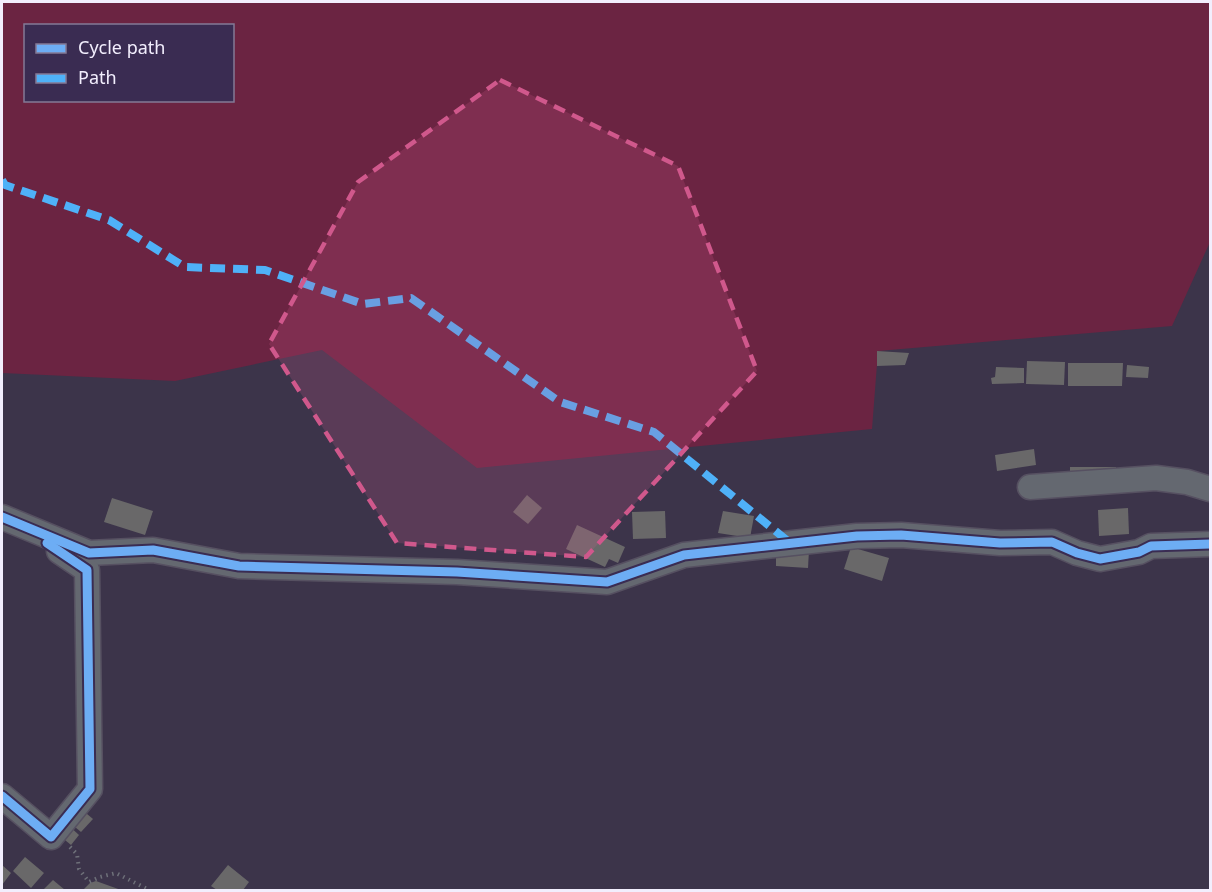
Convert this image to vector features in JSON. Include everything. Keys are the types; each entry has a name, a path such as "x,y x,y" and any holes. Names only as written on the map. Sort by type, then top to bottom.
{"street":[{"path":"1030,487 1156,478 1187,482 1210,489"},
{"path":"10,520 89,553 153,550 239,566 457,572 607,582 684,555 857,536 902,534 1000,543 1052,542 1077,553 1100,559 1139,552 1151,546 1210,544"},
{"path":"2,796 51,837 90,789 87,570 10,520"}],"path":[{"path":"54,833 77,854 79,869 89,882 116,873 149,891"}],"highlighted area":[{"path":"500,80 678,166 757,371 586,557 397,543 269,344 358,182"}],"shaded area":[{"path":"2,2 1210,2 1210,242 1172,326 878,351 872,429 477,468 322,350 175,381 2,373"}],"building":[{"path":"877,351 909,353 905,365 877,366"},
{"path":"1027,361 1065,362 1064,385 1026,384"},
{"path":"1068,363 1123,363 1122,386 1068,386"},
{"path":"1127,365 1149,367 1148,378 1126,377"},
{"path":"996,367 1024,368 1024,383 992,384 991,378 995,377"},
{"path":"1034,449 1036,465 997,471 995,455"},
{"path":"1070,467 1116,467 1116,479 1070,480"},
{"path":"527,495 542,508 528,524 513,512"},
{"path":"112,498 153,511 145,535 104,522"},
{"path":"1128,508 1129,534 1099,536 1098,510"},
{"path":"665,511 666,538 633,539 632,512"},
{"path":"723,511 754,516 750,538 718,533"},
{"path":"577,525 625,547 618,563 609,559 605,567 566,549"},
{"path":"851,547 889,558 882,581 844,569"},
{"path":"776,548 809,550 808,568 776,566"},
{"path":"80,808 93,819 81,832 69,822"},
{"path":"68,825 79,835 71,845 59,835"},
{"path":"25,857 44,873 31,888 13,871"},
{"path":"2,865 11,873 2,885"},
{"path":"228,865 249,882 243,890 217,890 211,886"},
{"path":"53,880 65,890 43,890"},
{"path":"96,881 121,890 83,890"}],"marked path":[{"path":"2,180 5,185 109,220 185,267 265,270 363,304 411,298 560,402 654,432 789,542"}],"cycle path":[{"path":"2,517 89,553 153,550 239,566 457,572 607,582 684,555 857,536 901,535 1000,543 1052,542 1077,553 1100,559 1139,552 1151,546 1210,544"},
{"path":"2,796 51,837 90,789 87,570 47,543"}]}
